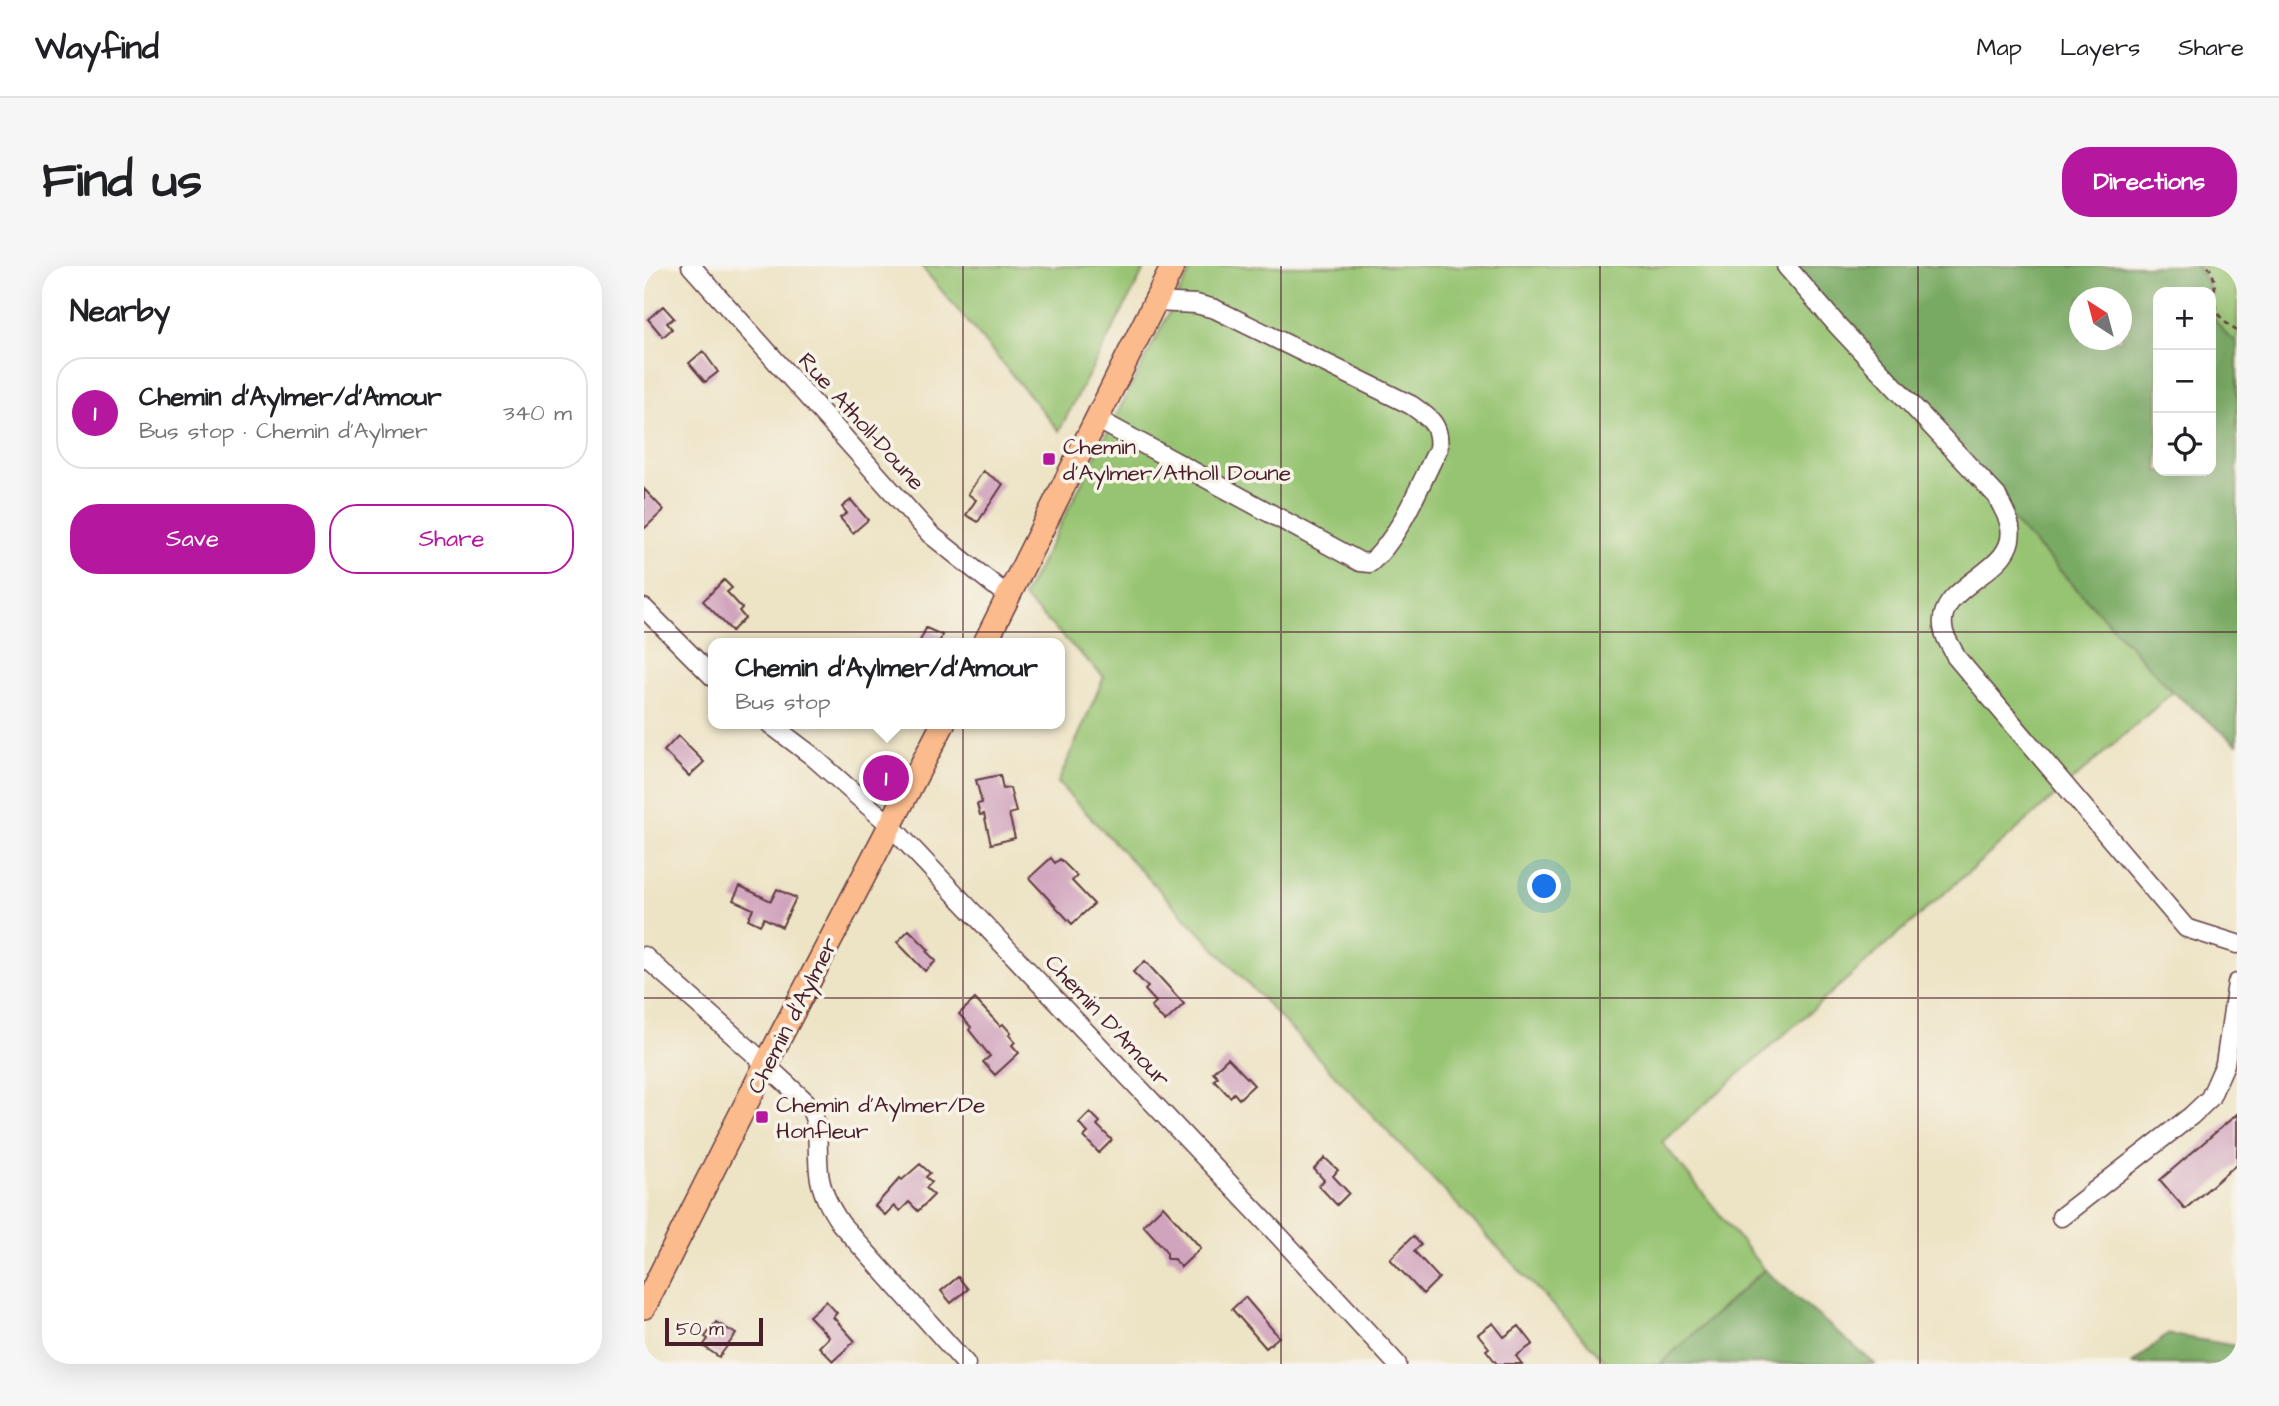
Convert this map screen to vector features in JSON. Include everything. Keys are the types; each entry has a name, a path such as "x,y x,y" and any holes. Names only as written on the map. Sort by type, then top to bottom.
{"main road":[{"path":"988,638 1173,266"},
{"name":"Chemin d'Aylmer","path":"644,1307 765,1066 940,729"}],"street":[{"name":"Rue Atholl-Doune","path":"691,266 930,534 1009,597"},
{"path":"1786,266 1838,326 1997,496 2011,528 2008,545 1991,569 1959,590 1944,611 1944,632 1956,657 2186,928 2237,944"},
{"path":"1095,418 1360,562 1370,563 1380,555 1391,539 1438,449 1440,435 1435,426 1412,405 1215,309 1196,304 1155,302"},
{"path":"644,608 708,672"},
{"name":"Chemin D'Amour","path":"777,729 811,755 890,825 1397,1364"},
{"path":"644,956 751,1051 812,1111 817,1124 819,1175 830,1208 841,1224 966,1364"},
{"path":"2061,1217 2191,1116 2210,1098 2231,1065 2237,984"}],"path":[{"path":"2208,266 2215,282 2213,295 2217,313 2224,323 2237,331"}],"green space":[{"path":"921,266 1146,266 1059,431"},
{"path":"1193,266 1778,266 2173,692 1662,1142 1764,1270 1660,1364 1608,1364 1058,783 1104,677 1023,597"},
{"path":"1778,266 2196,266 2208,287 2153,287 2153,476 2216,476 2216,321 2237,342 2237,744 2173,692"},
{"path":"2153,266 2237,266 2237,358 2216,335 2216,287 2172,287"},
{"path":"1764,1270 1875,1364 1660,1364"},
{"path":"2167,1334 2237,1346 2237,1364 2132,1364"}],"building":[{"path":"663,306 674,318 667,323 672,329 663,337 648,319"},
{"path":"703,351 718,372 705,382 689,363"},
{"path":"983,471 1003,484 978,522 966,515 976,500 968,494"},
{"path":"644,489 664,510 644,529"},
{"path":"851,500 868,520 853,533 840,518 847,513 842,507"},
{"path":"724,580 732,588 727,592 742,608 739,611 745,618 732,631 703,601"},
{"path":"926,628 942,635 941,638 921,638"},
{"path":"678,736 704,762 689,776 664,751"},
{"path":"1000,775 1003,789 1010,788 1016,812 1009,814 1015,838 991,844 984,814 980,815 977,804 982,803 976,780"},
{"path":"1051,858 1055,863 1060,859 1077,876 1072,881 1094,904 1072,924 1029,878"},
{"path":"740,886 771,901 777,889 796,898 782,927 764,918 760,925 748,919 753,909 733,900"},
{"path":"909,930 936,961 925,971 897,942"},
{"path":"1145,961 1184,1004 1165,1022 1151,1007 1156,1002 1145,990 1148,987 1133,972"},
{"path":"975,999 1000,1026 1003,1024 1011,1033 1009,1035 1015,1042 1012,1045 1019,1053 995,1075 983,1062 990,1056 959,1014"},
{"path":"1228,1058 1254,1085 1239,1099 1234,1093 1230,1097 1214,1080 1218,1077 1213,1072"},
{"path":"1090,1112 1100,1122 1097,1125 1112,1140 1099,1153 1084,1137 1088,1133 1079,1123"},
{"path":"2237,1114 2237,1164 2185,1209 2160,1180"},
{"path":"1325,1158 1338,1170 1333,1176 1349,1193 1337,1205 1319,1186 1324,1180 1314,1169"},
{"path":"920,1164 930,1173 926,1177 932,1182 926,1188 934,1195 918,1211 909,1202 900,1211 894,1206 885,1215 875,1206 900,1178 902,1180"},
{"path":"1163,1206 1201,1248 1181,1267 1174,1259 1167,1259 1163,1247 1143,1225"},
{"path":"1413,1236 1421,1245 1414,1251 1439,1278 1423,1294 1390,1259"},
{"path":"958,1277 968,1289 951,1303 941,1291"},
{"path":"1245,1297 1279,1337 1266,1348 1232,1309"},
{"path":"826,1301 837,1313 833,1317 855,1341 833,1361 819,1347 829,1337 809,1316"},
{"path":"716,1322 736,1334 719,1357 703,1346 708,1339 705,1337"},
{"path":"1493,1323 1504,1337 1519,1326 1533,1344 1516,1356 1522,1364 1497,1364 1486,1350 1489,1348 1478,1334"}],"place":[{"name":"Chemin d'Aylmer/Atholl Doune","path":"1049,459"},
{"name":"Chemin d'Aylmer/d'Amour","path":"886,778"},
{"name":"Chemin d'Aylmer/De Honfleur","path":"762,1117"}]}
